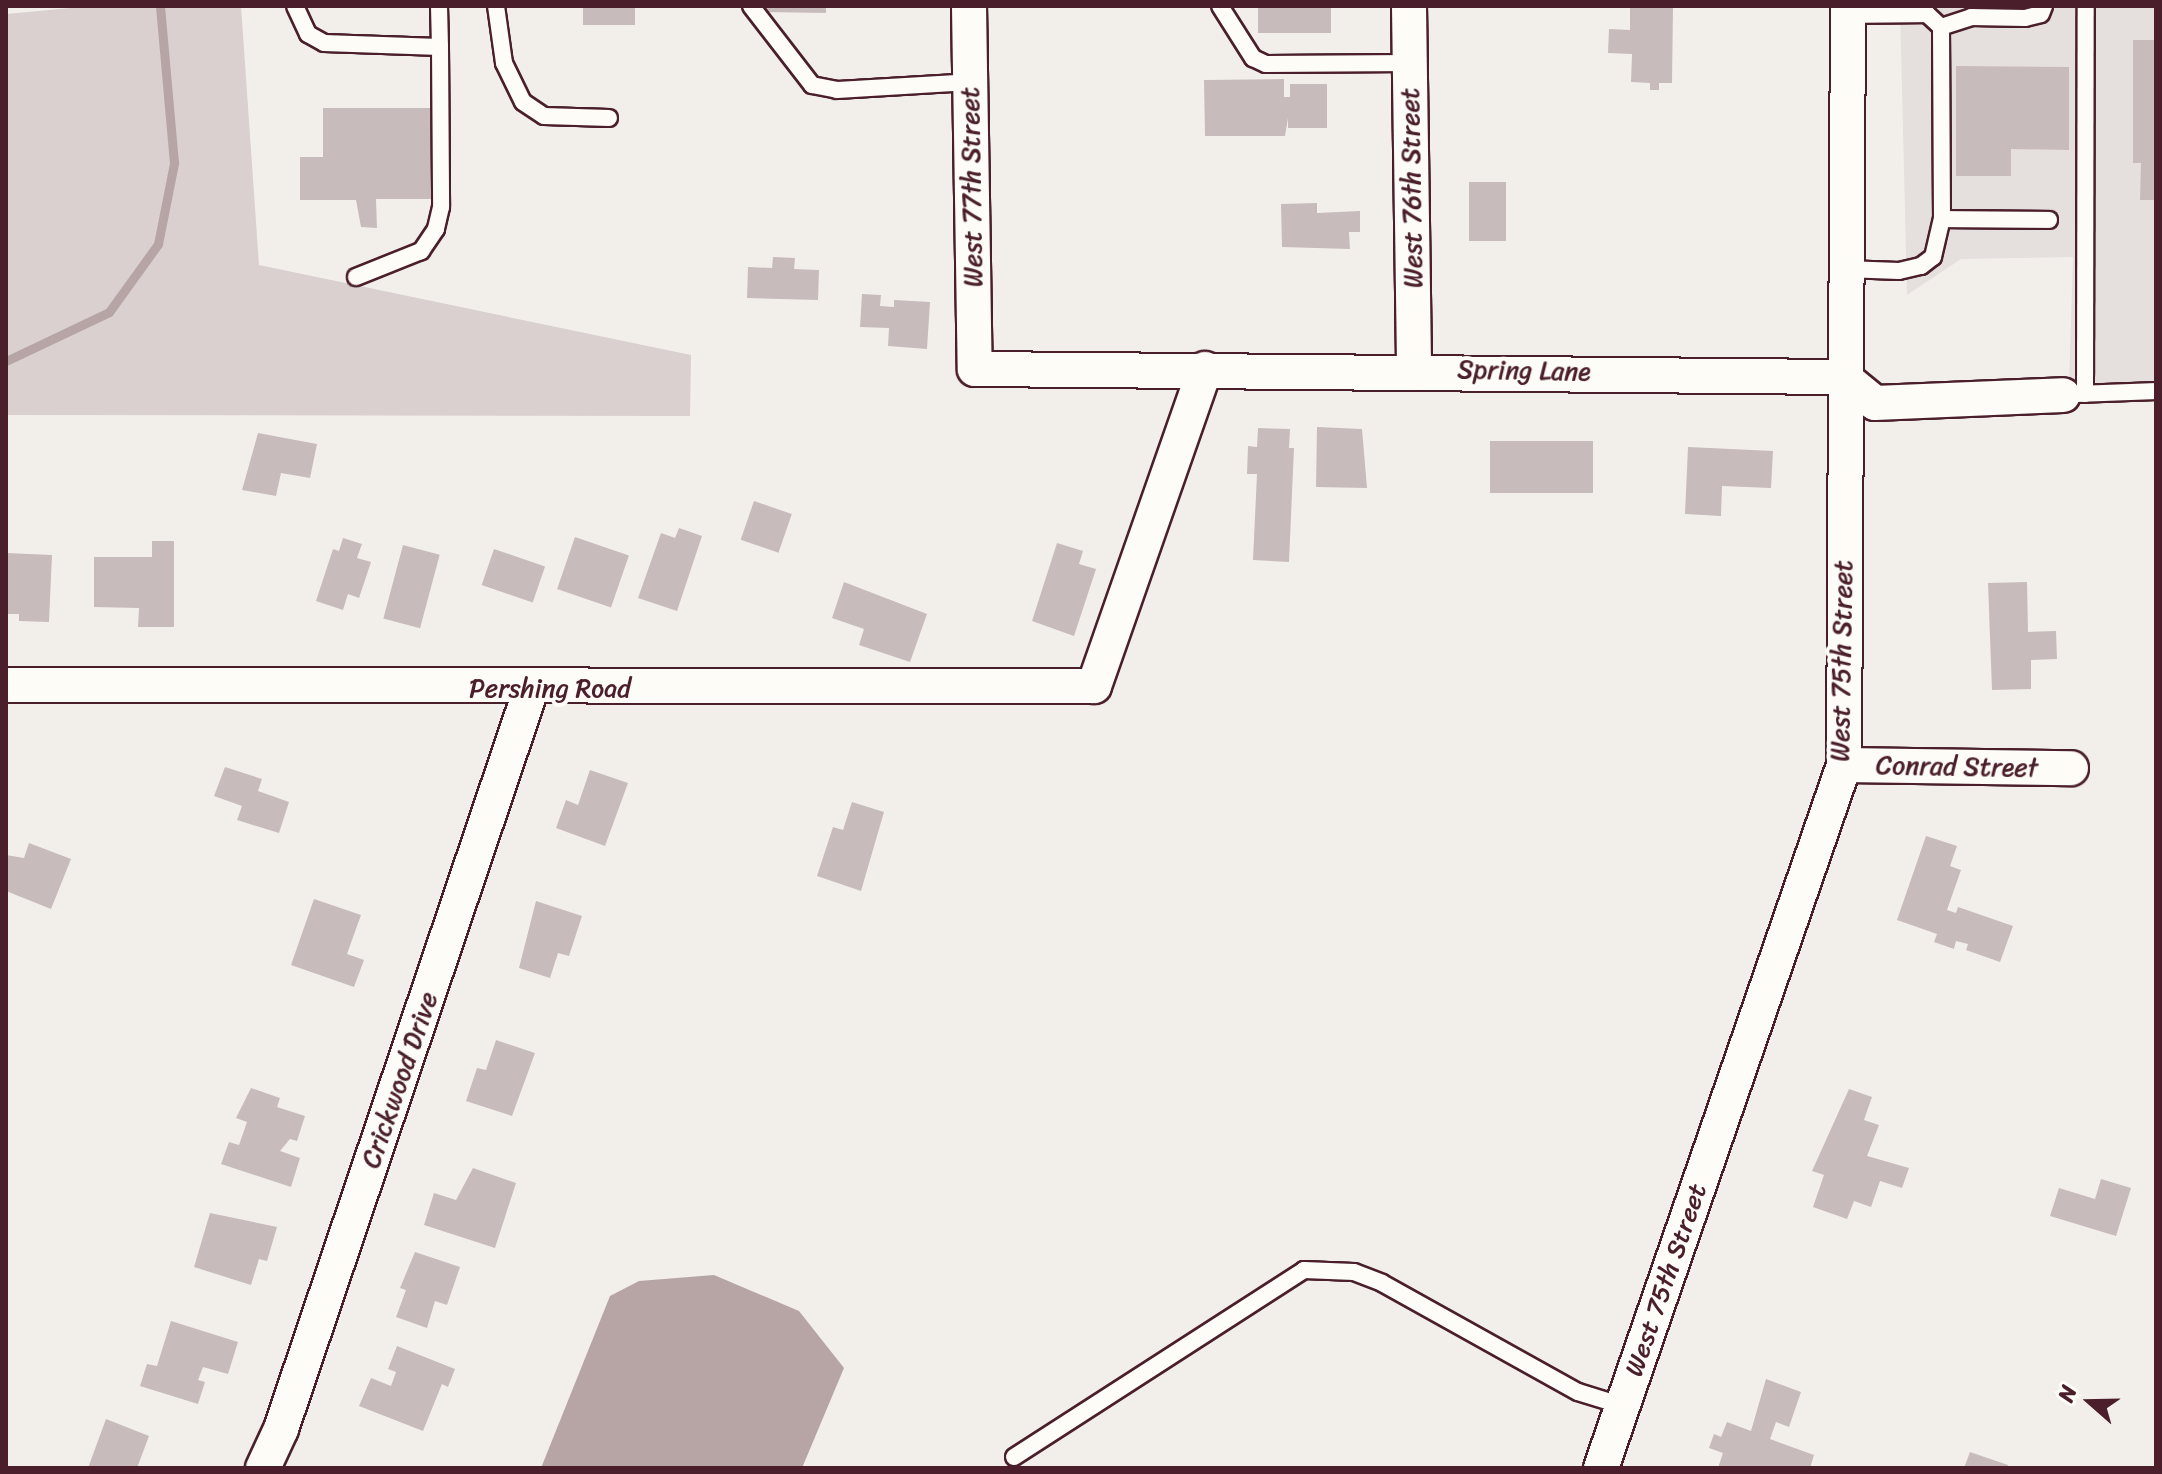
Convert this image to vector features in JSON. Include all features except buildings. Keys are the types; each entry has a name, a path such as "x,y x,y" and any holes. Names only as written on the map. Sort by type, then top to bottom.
{"street":[{"name":"West 77th Street","path":"969,6 975,369"},
{"name":"West 76th Street","path":"1409,6 1414,369"},
{"name":"West 75th Street","path":"1601,1468 1844,765 1843,377 1848,10"},
{"name":"Spring Lane","path":"975,369 1414,369 1843,377"},
{"name":"Pershing Road","path":"6,685 531,689 1094,686 1205,369"},
{"path":"1843,377 1875,403 2074,394"},
{"name":"Crickwood Drive","path":"263,1468 286,1414 531,689"},
{"name":"Conrad Street","path":"1844,765 2071,768"}],"lane":[{"path":"295,6 308,34 324,43 440,47"},
{"path":"356,277 421,251 436,229 441,207 439,6"},
{"path":"496,6 504,63 523,102 544,116 609,118"},
{"path":"751,6 812,85 837,90 970,82"},
{"path":"1220,6 1253,58 1266,64 1410,63"},
{"path":"1941,27 1971,17 2025,18 2041,14 2044,6"},
{"path":"2086,6 2074,394 2156,391"},
{"path":"1845,269 1899,271 1921,266 1933,257 1942,219 1941,27 1927,14 1848,10"},
{"path":"1942,219 2049,220"},
{"path":"1014,1457 1304,1270 1354,1272 1382,1283 1578,1392 1623,1406"}],"shaded area":[{"path":"92,6 241,6 259,265 691,355 690,416 6,415 6,14"},
{"path":"1900,6 2156,6 2156,383 2069,385 2073,257 1961,259 1907,295"},
{"path":"714,1275 799,1311 844,1368 802,1468 541,1468 610,1296 639,1281"}],"waterway":[{"path":"6,361 109,312 158,244 174,163 160,6"}]}
